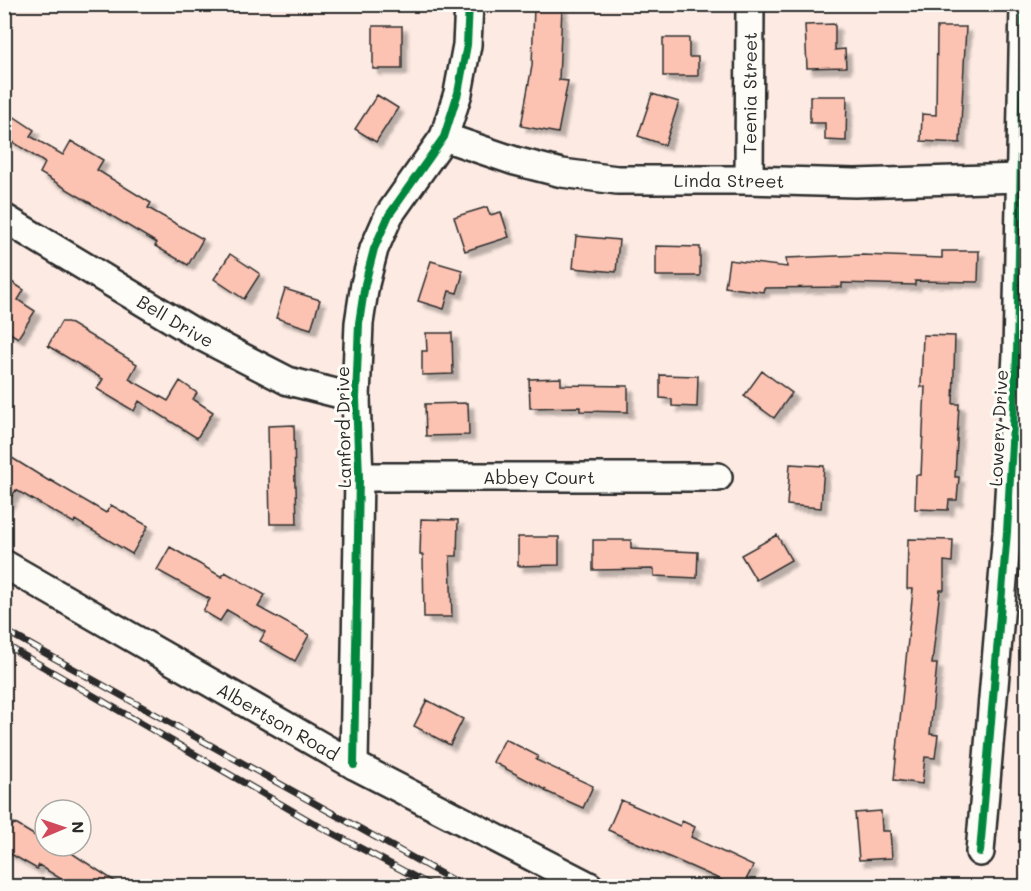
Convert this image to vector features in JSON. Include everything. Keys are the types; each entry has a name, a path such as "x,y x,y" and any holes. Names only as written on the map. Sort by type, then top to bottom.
{"street":[{"name":"Lanford Drive","path":"354,765 359,477 356,398 359,323 365,284 374,249 389,215 444,137 460,83 467,45 469,4"},
{"name":"Teenia Street","path":"749,180 750,4"},
{"name":"Lowery Drive","path":"980,852 1007,520 1017,354 1024,4"},
{"name":"Linda Street","path":"444,137 516,161 562,173 617,180 855,183 1020,178"},
{"name":"Bell Drive","path":"4,218 195,333 288,381 356,398"},
{"name":"Abbey Court","path":"359,477 718,477"},
{"name":"Albertson Road","path":"4,564 354,765 589,886"}],"building":[{"path":"534,6 562,7 559,80 568,81 558,133 521,126 532,66"},
{"path":"835,24 835,50 845,49 846,67 807,68 805,25"},
{"path":"373,26 402,26 402,69 373,69"},
{"path":"937,27 966,27 960,143 921,141 922,114 936,115"},
{"path":"663,38 689,38 689,57 698,57 698,76 663,76"},
{"path":"652,94 679,102 665,145 638,136"},
{"path":"377,95 398,108 376,142 355,129"},
{"path":"810,96 847,96 846,141 825,140 825,123 810,123"},
{"path":"4,110 34,130 30,136 63,155 71,141 103,160 97,170 151,203 148,208 203,239 188,265 155,246 157,243 40,173 45,163 4,136"},
{"path":"487,207 490,215 501,212 509,237 465,251 454,217"},
{"path":"576,236 619,240 616,272 573,268"},
{"path":"656,246 700,247 700,276 656,276"},
{"path":"942,251 979,251 978,282 915,281 915,285 842,283 842,287 764,288 763,292 725,287 729,260 787,267 786,258 862,255 942,258"},
{"path":"230,254 260,274 244,299 214,279"},
{"path":"431,261 462,270 457,293 449,291 444,309 418,301"},
{"path":"4,277 24,290 18,300 35,311 18,338 4,329"},
{"path":"285,289 320,300 311,329 276,318"},
{"path":"61,322 68,322 137,364 129,379 168,401 180,381 197,393 193,399 213,412 197,438 139,401 134,411 97,389 103,379 48,346"},
{"path":"426,333 452,333 453,374 422,375 422,351 427,351"},
{"path":"923,335 955,336 953,404 959,404 955,477 959,477 957,500 949,500 948,510 915,509 916,475 921,475 925,387 921,387"},
{"path":"762,371 792,393 774,418 744,396"},
{"path":"660,375 698,376 697,407 672,406 672,399 660,398"},
{"path":"561,378 561,385 628,386 628,412 580,411 580,407 530,408 529,379"},
{"path":"468,403 469,435 426,436 425,404"},
{"path":"294,425 297,524 270,524 268,426"},
{"path":"4,453 106,513 111,505 148,526 132,554 75,520 74,523 16,490 4,508"},
{"path":"790,464 824,466 821,508 787,505"},
{"path":"421,519 458,520 457,556 450,556 452,617 424,617 423,555 420,555"},
{"path":"777,535 791,560 756,580 741,555"},
{"path":"518,537 559,537 559,565 518,566"},
{"path":"908,539 953,540 952,562 944,561 944,590 940,590 932,664 937,664 930,734 938,735 935,758 925,757 922,784 894,780 913,589 907,589"},
{"path":"593,540 631,540 631,549 698,552 697,578 654,576 654,569 593,570"},
{"path":"170,547 222,577 225,572 265,595 258,607 309,635 295,661 260,641 265,632 227,610 220,621 203,611 210,599 157,570"},
{"path":"427,700 463,719 450,745 414,726"},
{"path":"505,739 538,756 536,760 593,786 583,808 545,791 493,762"},
{"path":"621,800 680,826 682,821 695,827 691,837 753,866 743,886 735,886 608,830"},
{"path":"881,811 882,831 890,831 892,858 859,860 855,813"},
{"path":"14,823 33,835 33,858 79,858 122,886 72,886 39,865 37,869 4,850 4,839"}],"railway":[{"path":"4,630 463,886"},
{"path":"4,644 317,825 432,886"}],"cycle path":[{"path":"354,765 359,477 356,398 359,323 365,284 374,249 389,215 444,137 458,93 467,45 469,4"},
{"path":"980,852 1007,532 1017,354 1024,4"}]}
